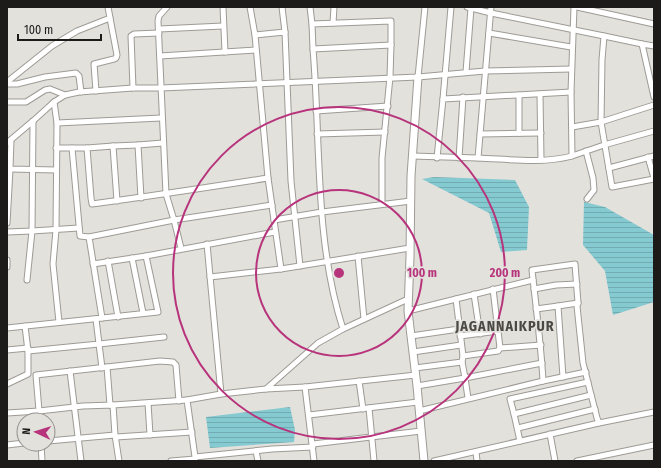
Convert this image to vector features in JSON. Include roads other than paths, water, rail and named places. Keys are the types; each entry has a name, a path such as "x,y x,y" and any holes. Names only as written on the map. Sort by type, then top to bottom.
{"street":[{"path":"96,91 94,64 114,59 117,55 108,7"},
{"path":"167,7 159,16 163,143 166,194 181,248"},
{"path":"223,7 225,52"},
{"path":"250,7 255,35 258,83 268,178 281,269"},
{"path":"282,7 291,181 300,266"},
{"path":"310,7 316,80 317,134 322,212 335,303 343,329"},
{"path":"333,23 334,7"},
{"path":"424,461 408,299 412,156 425,7"},
{"path":"437,158 446,74 451,7"},
{"path":"478,158 492,7"},
{"path":"572,156 571,69 574,7"},
{"path":"577,7 654,24"},
{"path":"466,72 469,8 654,46"},
{"path":"7,83 52,46 77,31 110,18"},
{"path":"312,24 391,21 390,77 382,158 382,204"},
{"path":"133,88 131,36 134,34 159,31 223,26"},
{"path":"255,35 284,32"},
{"path":"489,33 572,47"},
{"path":"604,36 601,67 601,122 612,187 654,178 648,157"},
{"path":"642,44 654,97"},
{"path":"313,49 391,45"},
{"path":"160,56 256,50"},
{"path":"7,223 9,141 54,102 65,95 81,92 133,88 418,77 466,72 571,69"},
{"path":"7,83 17,84 45,77 76,73 79,76 81,92"},
{"path":"7,102 26,102 45,90 50,89 65,95"},
{"path":"443,99 571,92"},
{"path":"540,94 541,160"},
{"path":"519,95 519,133"},
{"path":"459,158 463,97"},
{"path":"54,102 57,123 56,230 53,264 59,322"},
{"path":"572,127 601,122 654,105"},
{"path":"316,111 388,106"},
{"path":"57,123 162,118"},
{"path":"27,280 32,231 33,121"},
{"path":"412,156 437,158 560,160 604,144 654,131"},
{"path":"317,134 385,132"},
{"path":"480,134 541,133"},
{"path":"56,148 87,148 163,143"},
{"path":"138,145 141,198"},
{"path":"114,146 117,201"},
{"path":"72,148 78,228 80,236 89,237 174,220 272,205"},
{"path":"87,148 92,204 141,198 268,178"},
{"path":"586,151 593,178 594,190 587,199"},
{"path":"609,168 654,156"},
{"path":"8,169 56,170"},
{"path":"274,220 322,212 411,201"},
{"path":"7,232 78,228"},
{"path":"93,264 146,256 181,248 275,232"},
{"path":"89,237 102,318"},
{"path":"207,244 221,394"},
{"path":"210,277 281,269 410,248"},
{"path":"7,328 158,312 146,256"},
{"path":"358,256 364,319"},
{"path":"132,258 143,313"},
{"path":"7,260 7,267"},
{"path":"108,261 118,317"},
{"path":"543,381 541,345 532,270 575,264 578,303 576,306 583,363 599,423"},
{"path":"408,311 533,280"},
{"path":"534,289 556,285 576,284"},
{"path":"494,289 500,348"},
{"path":"474,294 480,334"},
{"path":"266,389 318,344 343,329 408,299"},
{"path":"456,299 464,378 468,398"},
{"path":"536,309 578,303"},
{"path":"558,306 563,377"},
{"path":"96,319 105,367 119,461"},
{"path":"7,384 28,374 28,349 25,326"},
{"path":"411,336 460,329"},
{"path":"460,336 498,331"},
{"path":"7,350 100,344 164,337"},
{"path":"413,352 461,344"},
{"path":"179,401 176,365 173,362 160,361 36,375 39,412 75,407 179,401 266,389 306,387 359,381 415,372 498,351 500,348 541,345"},
{"path":"417,386 542,363"},
{"path":"70,371 81,461"},
{"path":"419,411 468,398 484,396 586,372"},
{"path":"359,381 366,408 374,461"},
{"path":"520,441 510,398 588,382"},
{"path":"306,387 314,461"},
{"path":"514,414 592,395"},
{"path":"187,400 195,459"},
{"path":"309,415 418,402"},
{"path":"148,403 150,435"},
{"path":"518,428 595,409"},
{"path":"434,461 599,423 654,412"},
{"path":"171,461 313,446 421,431"},
{"path":"56,440 192,432"},
{"path":"550,434 555,461"},
{"path":"577,461 654,445"},
{"path":"256,451 258,461"},
{"path":"476,452 477,461"}],"water":[{"path":"434,177 515,180 529,207 527,250 501,252 489,213 422,179"},
{"path":"584,202 605,207 654,235 654,302 613,315 605,271 583,245"},
{"path":"290,407 295,430 294,442 210,448 206,417"}],"district":[{"name":"JAGANNAIKPUR","path":"505,326"}]}
